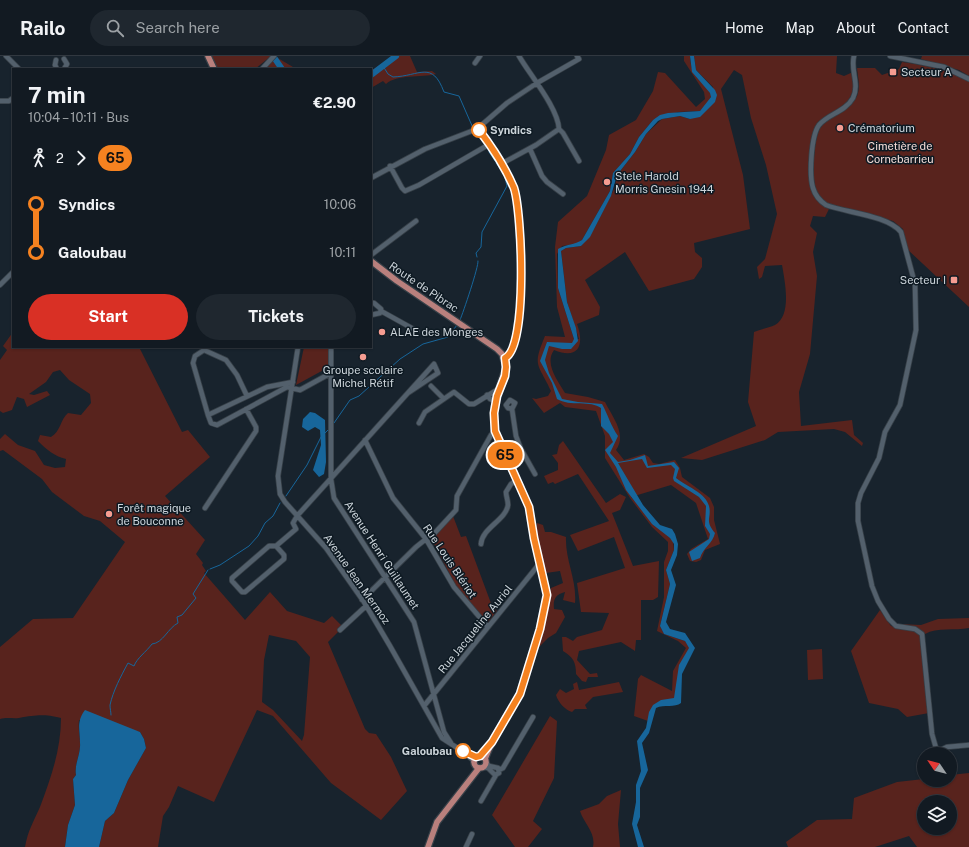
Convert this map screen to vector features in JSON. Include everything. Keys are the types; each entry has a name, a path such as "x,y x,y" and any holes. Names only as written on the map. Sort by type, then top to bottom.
{"main road":[{"path":"208,56 214,68"},
{"name":"Route de Pibrac","path":"372,262 397,281 497,349 505,358"},
{"path":"428,847 437,822 466,784 520,694 540,629 547,595 529,507 505,457 495,431 495,401 505,376 505,358"}],"street":[{"path":"6,56 18,68"},
{"path":"52,56 56,60"},
{"path":"263,68 274,56"},
{"path":"475,63 480,56"},
{"path":"519,56 537,83 558,122 559,130 563,133 579,161"},
{"path":"372,177 390,166 425,149 476,129 507,103 537,83 579,59 577,56"},
{"path":"854,56 853,61 856,86 853,98 842,109 825,120 813,138 813,190 826,205 886,222 898,228 901,232 916,284 917,300 915,335 900,405 884,432 879,458 861,493 858,503 858,521 872,586 878,601 889,619 896,626 915,629 922,634 932,734 936,748 939,751 947,748 969,745"},
{"path":"890,56 944,67 969,79"},
{"path":"56,60 66,58 67,64 65,68"},
{"path":"55,68 56,60"},
{"path":"0,101 9,101 12,99"},
{"path":"476,129 501,164 514,188 521,238 520,311 513,348 510,355 505,358"},
{"path":"501,164 559,130"},
{"path":"390,166 405,191 419,185 488,145"},
{"path":"530,148 542,176 547,182 563,194"},
{"path":"372,254 416,221"},
{"path":"0,285 12,273"},
{"path":"372,303 381,309 380,311 417,331"},
{"path":"372,315 380,313 380,311"},
{"name":"Avenue Jean Mermoz","path":"298,348 278,476 279,487 283,500 326,548 366,606 424,706 438,734 446,742 480,762"},
{"name":"Avenue Henri Guillaumet","path":"331,348 331,479 334,498 414,622 435,693 444,732 451,744"},
{"path":"247,396 237,375 226,360 204,350 195,356 193,363 208,415 213,424 217,425 287,387 300,390 331,373"},
{"path":"276,546 284,555 284,559 245,592 242,592 232,581 233,576 269,546 276,546 296,529 293,523 297,516 434,364 438,373 408,393"},
{"path":"208,415 267,387 293,382"},
{"path":"431,386 444,399"},
{"path":"419,423 425,412 454,392 469,404 474,404 487,394 500,388"},
{"path":"487,394 490,399 495,401"},
{"path":"205,508 256,431 256,427 246,409"},
{"path":"512,409 516,436 521,449 535,474"},
{"path":"362,600 385,577 429,538 456,510 457,496 491,434 495,431"},
{"name":"Rue Louis Blériot","path":"365,440 393,498 429,538 454,587 488,627"},
{"path":"505,457 521,449"},
{"path":"481,544 484,537 506,510 508,503 506,492 511,484 517,480"},
{"name":"Rue Jacqueline Auriol","path":"424,706 540,563"},
{"path":"340,630 366,606"},
{"path":"481,801 499,770 503,768 533,717"},
{"path":"480,762 499,770"},
{"path":"480,762 496,775"},
{"path":"466,847 472,834"}],"green space":[{"path":"210,56 271,56 256,68 216,68"},
{"path":"397,56 410,56 417,72 432,71 436,74 403,77 386,84 383,81 372,87 372,70 381,64 383,66"},
{"path":"684,56 690,56 694,74 712,94 708,103 700,111 678,112 653,120 639,137 630,154 613,173 610,191 582,240 576,244 562,246 557,254 558,288 574,339 579,339 567,302 561,251 566,248 581,246 594,229 615,187 617,175 635,152 646,134 662,119 680,116 690,119 713,103 713,87 696,70 694,56 837,56 836,73 844,76 853,72 854,81 848,100 839,109 818,124 811,140 810,162 814,192 817,199 829,209 825,217 813,216 810,226 817,233 813,252 817,276 810,354 799,392 801,426 852,420 854,435 863,443 862,446 845,432 834,429 778,432 765,440 702,460 681,458 756,426 748,402 754,332 775,325 784,314 786,289 782,265 765,266 762,277 759,279 757,267 765,259 777,214 766,165 751,118 742,75 734,70 721,89 743,175 750,229 694,243 695,252 702,258 702,267 694,279 649,291 625,252 585,280 600,307 599,315 577,324 580,339 578,349 569,353 562,353 554,350 551,355 551,367 565,393 605,402 618,426 620,438 616,450 624,460 644,454 649,457 653,463 659,464 675,460 680,468 682,477 710,498 714,507 714,520 720,544 705,550 701,560 696,562 690,561 687,554 691,549 708,539 696,503 671,485 631,497 673,541 674,550 666,570 670,584 660,626 664,634 685,641 690,649 680,668 676,697 673,701 657,704 648,721 634,716 638,679 641,675 672,691 673,671 686,648 678,641 657,631 664,597 664,562 668,551 668,542 652,527 630,498 605,458 605,436 596,411 565,407 560,403 544,413 532,398 536,399 548,396 551,391 538,365 539,354 545,336 565,337 557,307 555,247 558,222 587,196 606,150 609,135 636,120 653,91 658,72 665,73 696,107 705,99 704,92 684,61"},
{"path":"922,56 969,56 969,76 959,70 921,59"},
{"path":"276,57 294,68 267,68"},
{"name":"Cimetière de Cornebarrieu","path":"902,62 937,69 953,74 969,82 969,307 907,249 903,229 893,221 826,203 816,188 814,180 814,164 815,146 819,132 825,123 848,107 858,95 859,87 857,68 875,68 882,75 899,69"},
{"path":"12,333 12,348 140,348 182,432 188,430 210,457 165,496 205,540 196,554 203,563 202,565 206,571 204,573 245,620 270,592 287,611 324,623 332,616 343,627 328,642 365,729 369,733 376,734 391,757 407,791 381,820 331,783 273,716 257,710 214,802 178,786 169,807 163,816 158,847 99,847 105,821 114,813 128,780 146,748 144,739 140,732 79,720 80,751 76,767 76,775 73,779 75,805 68,825 65,847 25,847 29,831 40,807 55,763 61,730 61,718 40,715 0,719 0,647 33,619 73,618 125,542 100,521 84,516 52,492 42,479 3,450 0,451 0,439 5,434 18,445 35,451 44,465 55,468 65,467 66,459 54,454 44,447 38,441 40,435 51,437 57,432 63,419 68,413 81,415 91,403 90,394 69,380 60,370 53,372 46,382 29,394 34,395 47,391 50,395 27,407 24,399 17,397 12,410 3,413 0,411 0,360 7,350 3,346","holes":["269,635 296,641 310,657 304,735 302,741 273,710 262,702 264,660"]},
{"path":"304,348 328,348 329,367 296,385"},
{"path":"563,441 606,503 620,494 626,497 620,510 612,513 633,566 659,561 658,597 653,600 641,600 641,640 636,640 635,651 621,642 579,651 577,660 590,674 597,673 598,677 588,677 586,682 582,681 576,674 573,660 563,651 562,637 566,637 573,641 577,637 602,630 609,613 581,612 577,583 625,568 614,537 578,551 570,535 609,521 578,474 555,484 553,482 548,484 544,476 558,470 558,463 552,455 557,454 559,445"},
{"path":"453,516 461,537 466,536 492,606 497,611 488,622 486,622 456,586 431,538"},
{"path":"537,523 543,525 545,532 551,532 566,537 567,554 573,578 575,595 575,603 563,600 565,592 555,598 554,609 562,610 565,617 556,633 548,638 538,648 551,588 563,583 560,571 546,573 536,538"},
{"path":"880,610 891,626 913,630 921,636 929,713 907,717 898,709 869,703 851,651"},
{"path":"969,618 969,628 941,630 925,634 917,628 899,626 899,624 921,625 938,619"},
{"path":"822,649 823,679 808,680 807,650"},
{"path":"577,682 579,690 619,682 623,692 593,697 585,705 587,709 575,709 572,712 562,705 556,695 560,689 566,693 574,689 573,684"},
{"path":"550,716 557,721 554,778 533,821 542,829 528,847 515,847 492,815"},
{"path":"969,773 969,847 917,847 909,836 875,847 788,847 786,842 817,820 852,819 854,798 897,782 917,780 917,787 957,787 957,774"},
{"path":"621,790 618,824 620,847 593,847 593,837 580,811 599,804 607,796"}],"water":[{"path":"690,56 694,56 696,70 715,90 717,95 715,102 700,117 690,119 680,116 658,121 646,134 635,152 617,175 611,196 590,237 581,246 566,248 561,251 567,302 576,328 578,341 571,349 562,349 549,346 545,360 549,373 562,399 602,404 618,436 610,453 618,462 645,455 648,466 674,462 679,468 676,478 700,494 707,501 710,510 709,522 715,533 714,537 703,551 700,558 692,561 689,552 709,539 710,534 705,526 706,506 699,497 674,481 673,478 675,469 671,465 647,468 642,459 618,463 643,505 660,525 672,529 675,534 678,544 677,555 671,570 676,585 666,622 670,629 685,633 695,648 682,674 681,703 656,708 649,733 642,743 648,770 640,788 640,817 637,825 644,847 638,847 632,824 636,802 636,785 641,771 637,741 646,728 649,712 653,705 661,700 674,698 679,665 689,648 685,641 664,634 660,626 670,584 666,570 674,550 674,544 670,538 652,524 626,490 616,467 605,450 613,442 609,434 601,426 601,408 592,404 568,403 557,399 552,383 540,361 547,342 572,343 574,339 558,288 558,249 582,240 610,191 613,173 630,154 639,137 653,120 660,115 668,113 700,111 711,97 710,93 692,72"},
{"path":"310,412 315,413 325,420 326,462 324,474 319,477 313,470 321,445 320,430 315,427 308,431 302,427 303,419"},
{"path":"85,710 140,732 144,739 146,748 128,780 114,813 105,821 99,847 65,847 68,825 75,805 73,779 76,775 76,767 80,751 79,722"}],"waterway":[{"path":"273,56 281,68"},
{"path":"372,74 396,56"},
{"path":"383,66 388,74 393,77 424,72 435,76 444,92 459,96 473,128"},
{"path":"476,132 482,140"},
{"path":"489,152 495,161"},
{"path":"477,257 476,253 481,247 482,232 507,186 504,174 496,163"},
{"path":"460,320 474,280 478,261"},
{"path":"334,423 350,400 359,396 400,359 423,344 448,337 457,325"},
{"path":"325,433 328,430"},
{"path":"286,496 307,465 321,437"},
{"path":"210,569 220,565 249,546 258,536 265,523 273,516 280,503"},
{"path":"111,715 110,705 113,694 128,663 134,666 137,660 152,644 159,641 174,625 178,623 177,617 182,615 196,598 193,594 208,570"}],"bus line":[{"name":"65","path":"463,751 476,757 480,756 492,742 520,694 540,629 547,595 547,589 534,538 529,507 505,457 494,427 495,401 505,376 505,358 510,355 513,348 520,311 521,238 514,188 501,164 479,130"}],"place":[{"name":"Secteur A","path":"893,72"},
{"name":"Crématorium","path":"840,128"},
{"name":"Syndics","path":"479,130"},
{"name":"Stele Harold Morris Gnesin 1944","path":"607,182"},
{"name":"Secteur I","path":"954,280"},
{"name":"ALAE des Monges","path":"382,332"},
{"name":"Groupe scolaire Michel Rétif","path":"363,357"},
{"name":"Forêt magique de Bouconne","path":"109,514"},
{"name":"Galoubau","path":"463,751"}]}
